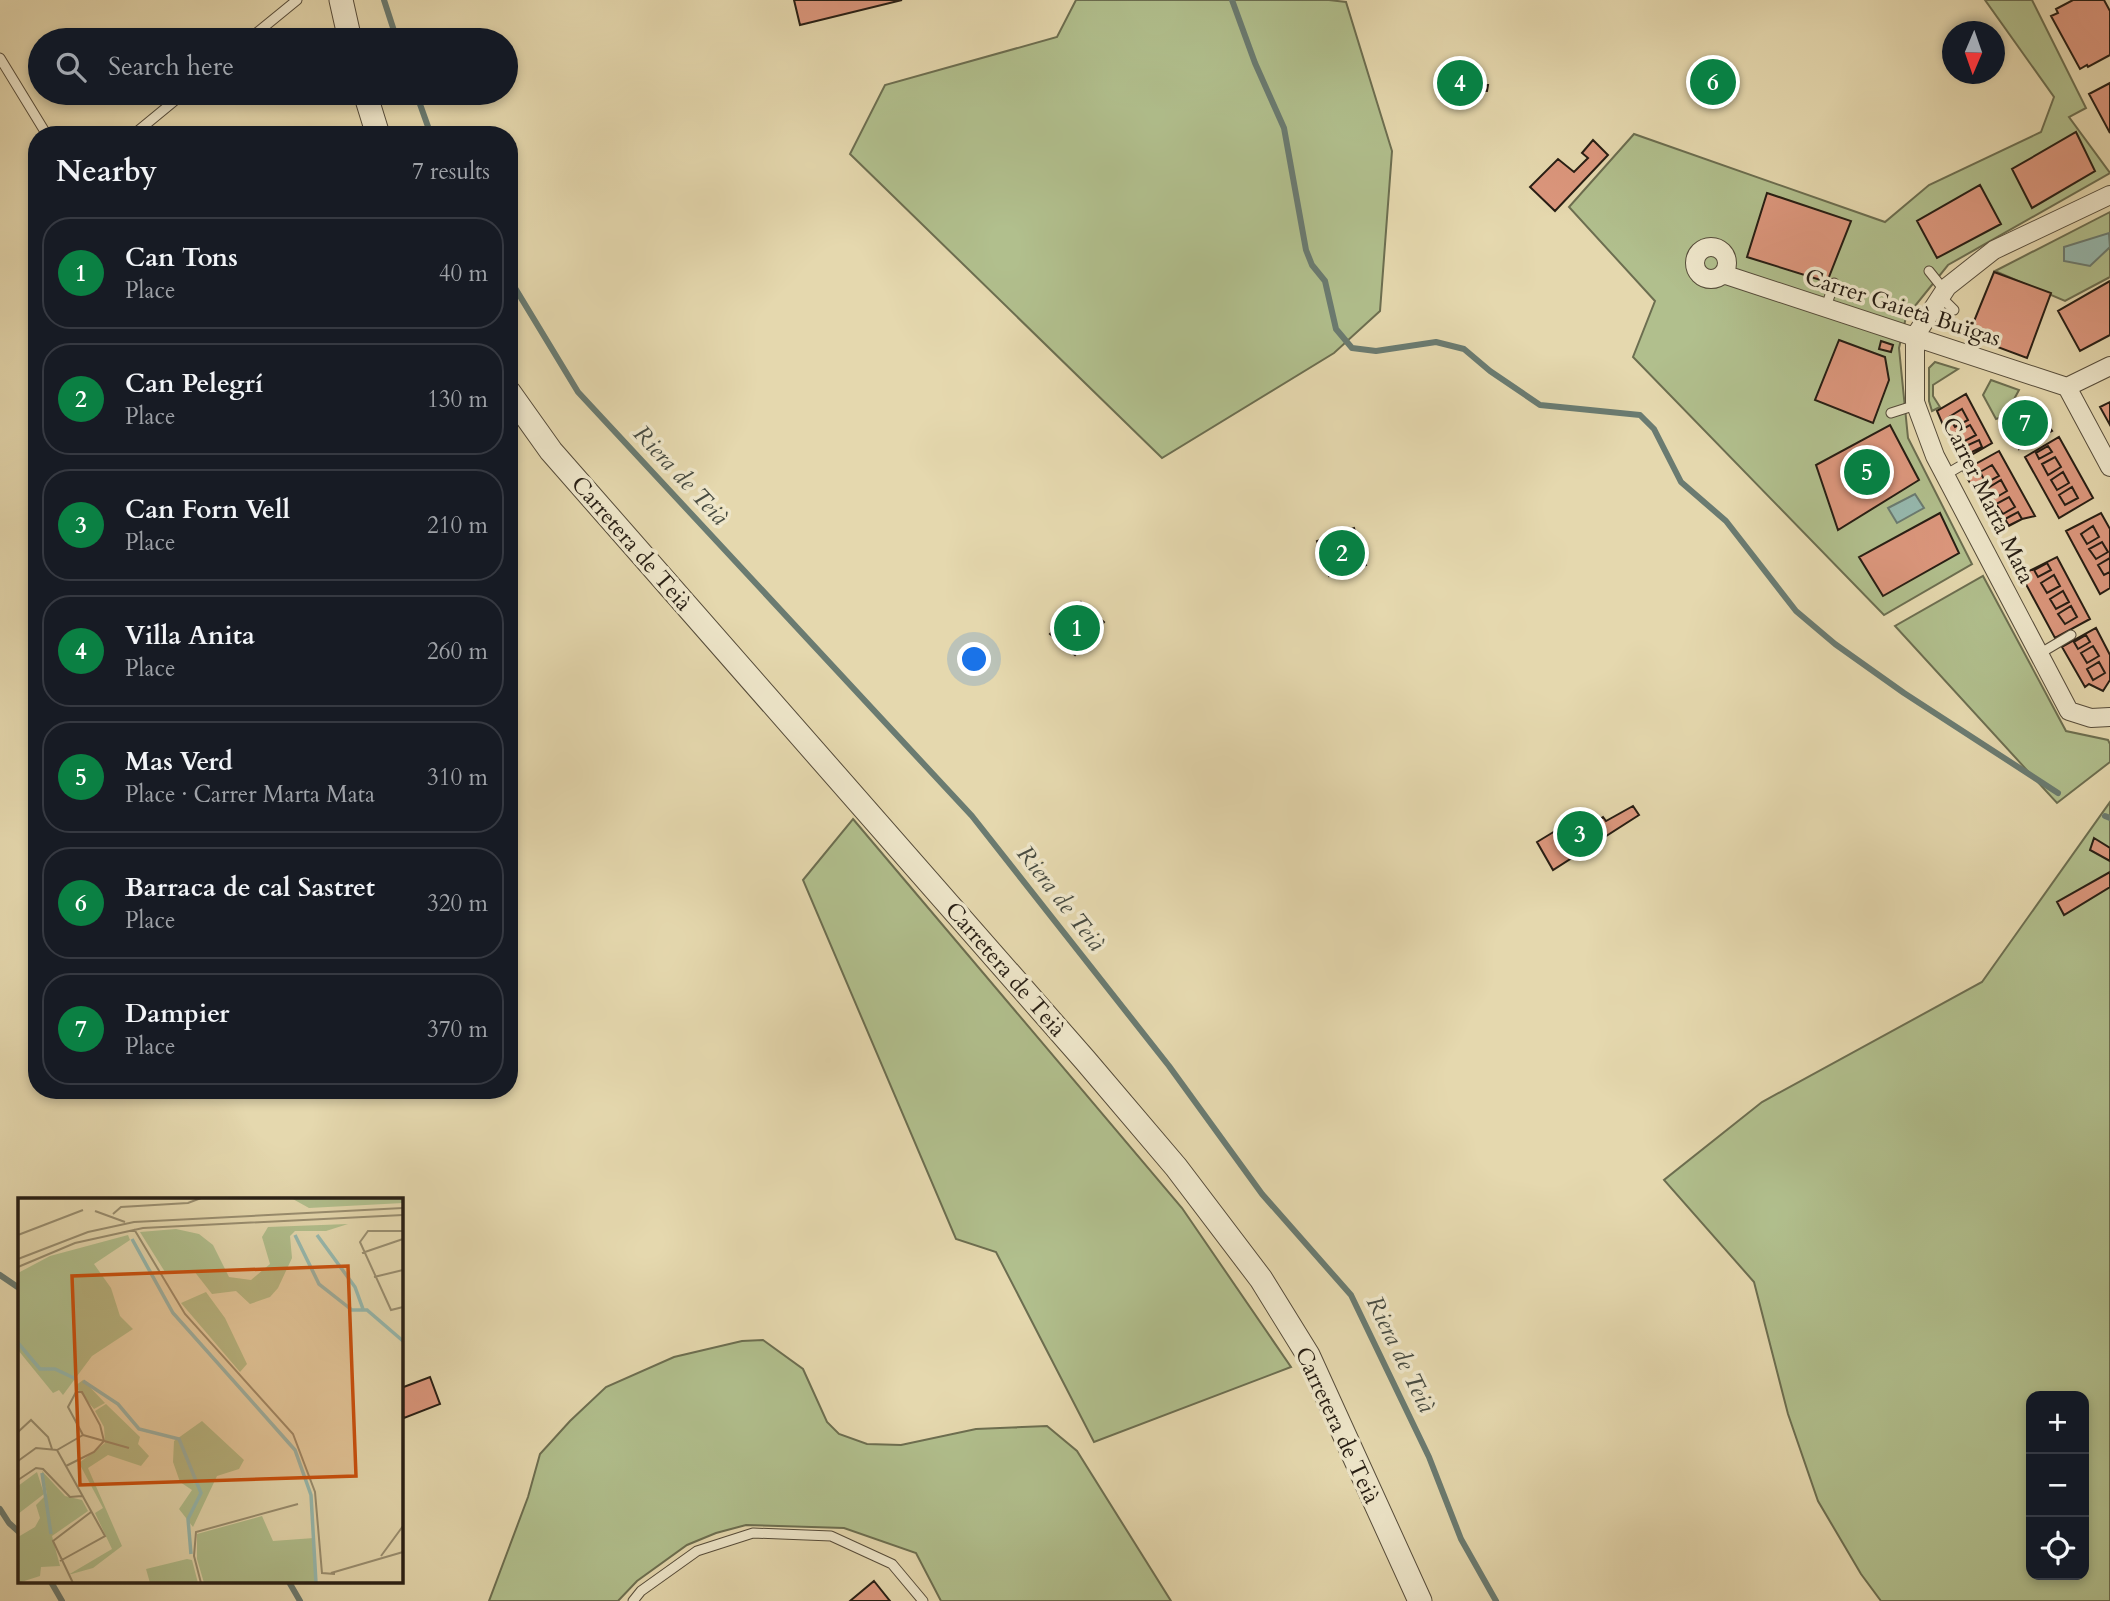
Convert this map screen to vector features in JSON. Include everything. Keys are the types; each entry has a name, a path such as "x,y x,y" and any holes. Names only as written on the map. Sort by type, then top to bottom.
{"street":[{"path":"341,0 347,28"},
{"path":"369,105 375,126"},
{"path":"1915,336 1994,250 2110,195"},
{"name":"Carrer Gaietà Buïgas","path":"1723,274 2067,387"},
{"name":"Carrer Marta Mata","path":"1915,336 1916,405 1945,475 2069,710 2091,718 2110,717"},
{"path":"2110,366 2067,387 2110,467"},
{"name":"Carretera de Teià","path":"518,405 551,451 1168,1157 1246,1259 1308,1355 1420,1601"}],"lane":[{"path":"263,28 297,0"},
{"path":"0,58 28,104"},
{"path":"29,105 42,126"},
{"path":"144,126 169,105"},
{"path":"1929,271 1947,299"},
{"path":"1826,307 1834,283"},
{"path":"1891,413 1916,405"},
{"path":"1945,475 1969,461"},
{"path":"2039,654 2071,635"},
{"path":"633,1601 641,1591 697,1551 753,1533 831,1536 892,1564 923,1601"}],"green space":[{"path":"1076,0 1346,2 1392,151 1380,311 1334,353 1162,458 850,154 885,85 1057,37"},
{"path":"1985,0 2032,0 2086,108 2069,117 2110,173 1948,265 1906,317 1899,348 1908,438 1972,564 1884,615 1633,357 1655,301 1569,207 1634,134 1885,222 1929,185 2041,132 2054,97 2005,28 2005,21 2000,21"},
{"path":"2110,212 2110,277 2065,301 1995,271"},
{"path":"1935,362 1958,369 1933,385 1933,396 1940,407 1932,411 1929,401 1929,368"},
{"path":"1991,380 2019,390 2005,416 1996,419 1983,395"},
{"path":"1983,576 2066,731 2108,740 2110,744 2110,762 2057,803 1895,626"},
{"path":"2110,802 2110,1601 1881,1601 1861,1574 1818,1501 1788,1414 1754,1282 1664,1180 1762,1102 1982,982"},
{"path":"853,819 1182,1208 1291,1367 1094,1442 996,1252 956,1239 803,880"},
{"path":"763,1340 803,1369 827,1422 839,1434 867,1444 901,1445 976,1429 1047,1426 1077,1451 1171,1601 941,1601 916,1553 844,1528 746,1525 687,1545 637,1581 618,1601 489,1601 528,1497 540,1454 570,1421 606,1387 674,1357 742,1341"}],"water":[{"path":"2109,233 2110,247 2090,266 2064,261 2064,247"},
{"path":"1915,494 1924,508 1897,523 1888,508"}],"building":[{"path":"794,0 902,0 800,25"},
{"path":"2073,0 2104,0 2110,11 2110,55 2080,69 2051,16 2058,13 2056,9"},
{"path":"1460,60 1466,60 1466,65 1484,85 1488,85 1487,91 1483,91 1468,107 1460,106 1444,89 1439,88 1439,80 1445,80 1460,66"},
{"path":"1466,83 1478,96 1468,106 1456,93"},
{"path":"2110,83 2110,133 2089,94"},
{"path":"2076,132 2095,171 2032,208 2012,169"},
{"path":"1593,140 1608,155 1555,211 1530,187 1558,159 1574,172 1588,158 1582,153"},
{"path":"1980,185 2001,224 1937,258 1917,221"},
{"path":"1767,193 1851,221 1827,282 1747,257"},
{"path":"1994,272 2051,293 2027,358 1968,336"},
{"path":"2110,281 2110,335 2080,351 2058,311"},
{"path":"1839,340 1885,357 1889,380 1873,423 1815,400"},
{"path":"1881,341 1893,345 1891,352 1879,349"},
{"path":"1966,394 1992,443 1959,462 1937,411"},
{"path":"2013,402 2035,412 2039,419 2042,417 2052,431 2019,449 2005,420"},
{"path":"2110,402 2110,425 2100,407"},
{"path":"1962,409 1968,420 1955,427 1949,417"},
{"path":"2030,413 2036,424 2023,431 2017,421"},
{"path":"1890,425 1919,480 1838,530 1816,465"},
{"path":"1970,425 1976,435 1963,442 1957,432"},
{"path":"2038,429 2042,436 2030,443 2026,436"},
{"path":"2059,437 2093,498 2059,518 2025,457"},
{"path":"1979,440 1982,447 1970,453 1966,446"},
{"path":"2048,446 2052,452 2039,459 2036,453"},
{"path":"1999,451 2035,516 2022,519 1998,531 1963,471"},
{"path":"2055,457 2061,467 2048,475 2042,464"},
{"path":"1992,465 1999,476 1986,483 1980,472"},
{"path":"2063,472 2069,483 2057,490 2051,480"},
{"path":"2001,480 2007,491 1995,498 1988,488"},
{"path":"2072,487 2078,498 2065,505 2059,495"},
{"path":"2009,497 2015,507 2003,514 1996,504"},
{"path":"2018,512 2022,519 2009,526 2005,519"},
{"path":"1940,513 1959,553 1883,596 1859,557"},
{"path":"2101,513 2110,529 2110,588 2100,594 2066,531"},
{"path":"2093,526 2099,537 2087,544 2081,534"},
{"path":"1354,528 1366,565 1329,576 1317,541"},
{"path":"2102,542 2108,552 2096,559 2089,549"},
{"path":"2057,557 2090,619 2055,638 2021,575"},
{"path":"2110,558 2110,572 2104,575 2098,565"},
{"path":"2047,563 2051,570 2038,577 2034,570"},
{"path":"2054,575 2060,586 2047,593 2041,583"},
{"path":"2063,591 2069,602 2056,609 2050,599"},
{"path":"1081,602 1104,622 1075,655 1050,634"},
{"path":"2071,606 2077,617 2065,624 2058,614"},
{"path":"2096,628 2110,655 2110,680 2103,691 2089,684 2085,687 2062,647"},
{"path":"2086,635 2090,642 2078,649 2074,642"},
{"path":"2093,646 2099,656 2087,663 2081,653"},
{"path":"2099,662 2105,673 2093,680 2087,669"},
{"path":"1633,806 1639,815 1553,870 1537,842 1580,816 1587,827 1603,817 1606,821"},
{"path":"2094,838 2110,848 2110,861 2090,850"},
{"path":"2110,872 2110,887 2064,915 2057,902"},
{"path":"430,1377 440,1404 404,1418 402,1388"},
{"path":"874,1581 890,1601 850,1601"}],"waterway":[{"name":"Riera de Teià","path":"384,0 393,28"},
{"path":"1232,0 1255,63 1284,128 1306,250 1312,265 1325,281 1336,329 1352,348 1376,351 1436,342 1464,349 1490,371 1540,405 1640,415 1654,429 1681,482 1726,521 1796,611 1835,644 1904,693 2058,793"},
{"name":"Riera de Teià","path":"420,105 428,126"},
{"name":"Riera de Teià","path":"518,293 578,392 972,816 1169,1066 1262,1194 1351,1295 1429,1457 1461,1539 1496,1601"},
{"path":"2105,816 2110,818"},
{"path":"0,1275 18,1287"},
{"path":"0,1509 18,1531"},
{"path":"52,1584 62,1601"},
{"path":"290,1584 300,1601"}],"place":[{"name":"Barraca de cal Sastret","path":"1713,82"},
{"name":"Villa Anita","path":"1460,83"},
{"name":"Dampier","path":"2025,423"},
{"name":"Mas Verd","path":"1867,472"},
{"name":"Can Pelegrí","path":"1342,553"},
{"name":"Can Tons","path":"1077,628"},
{"name":"Can Forn Vell","path":"1580,834"}]}
